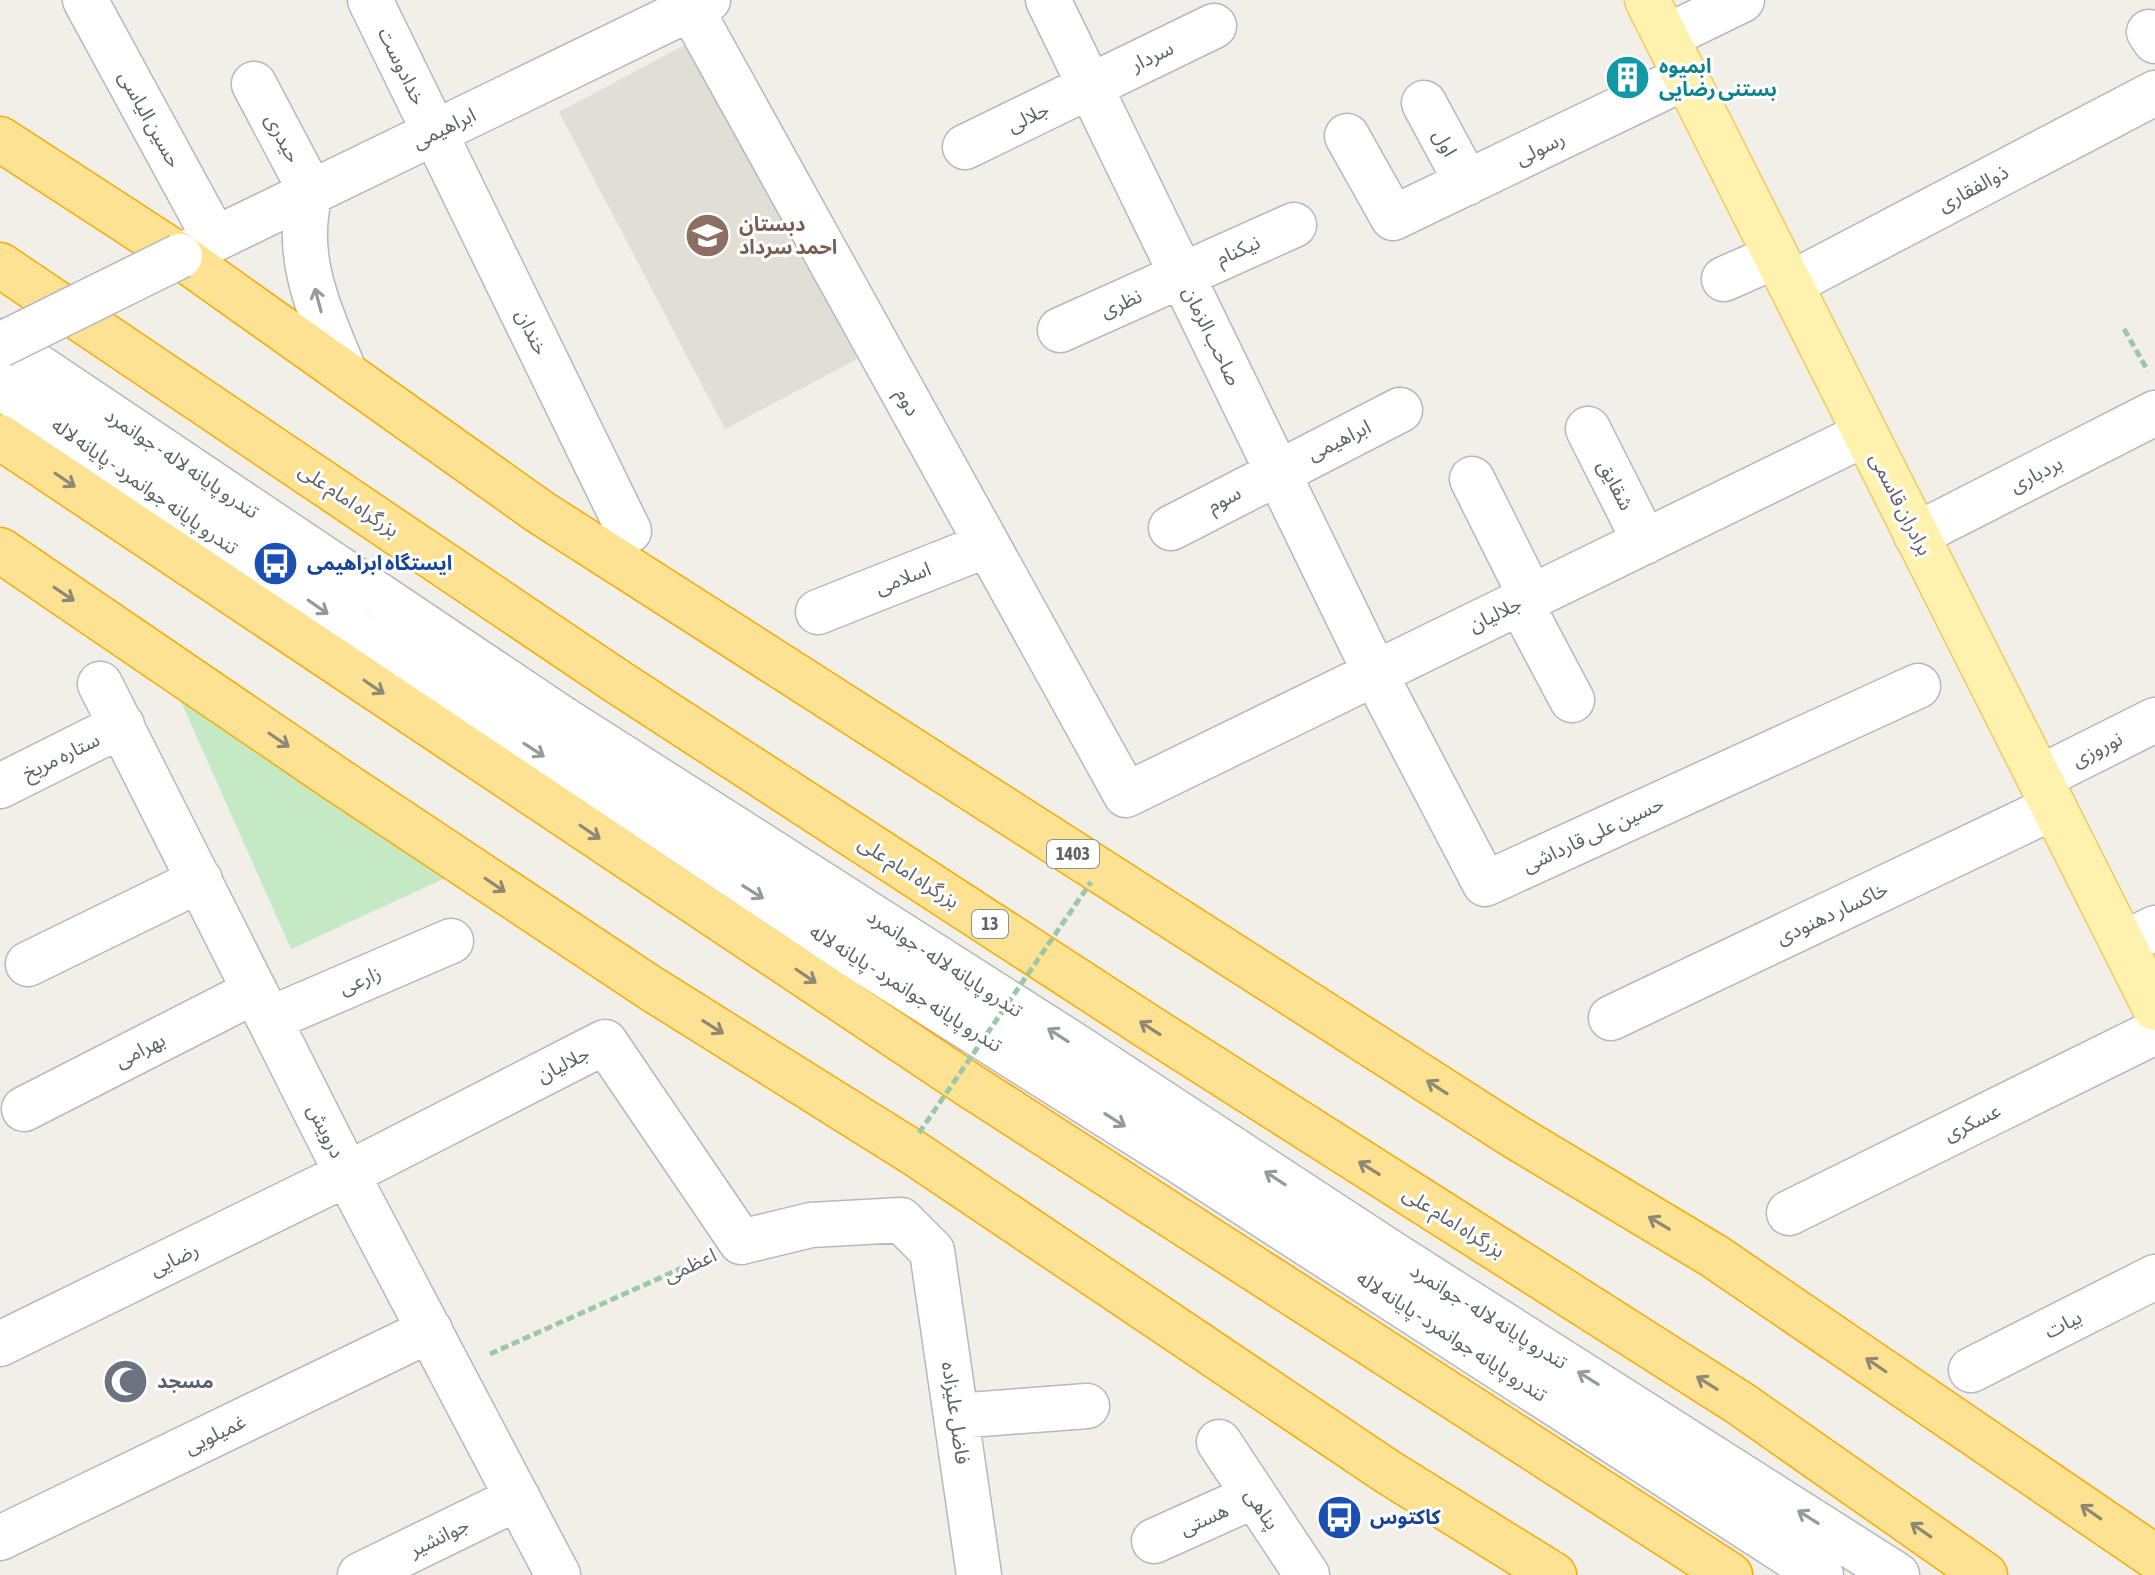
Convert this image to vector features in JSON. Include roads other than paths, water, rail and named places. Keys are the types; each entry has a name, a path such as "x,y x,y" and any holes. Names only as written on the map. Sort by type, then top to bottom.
{"highway":[{"name":"1403","path":"0,139 198,247 345,373 540,512 1498,1126 1714,1256 2155,1557"},
{"name":"بزرگراه امام علی","path":"0,265 618,682 1136,1019 1741,1404 1985,1575"},
{"path":"0,437 969,1085 1730,1575"},
{"path":"0,550 333,777 639,980 914,1153 1388,1472 1554,1575"}],"main road":[{"name":"برادران قاسمی","path":"1657,19 2047,793 2139,936 2155,1008"}],"street":[{"name":"حسین الیاسی","path":"85,0 198,247"},
{"name":"خدادوست","path":"370,0 435,132"},
{"name":"صاحب الزمان","path":"1048,0 1377,672"},
{"path":"1657,19 1742,0"},
{"name":"ابراهیمی","path":"0,343 695,3"},
{"name":"دوم","path":"695,3 987,545 1126,795"},
{"name":"سردار","path":"1091,86 1214,26"},
{"name":"رسولی","path":"1347,136 1393,218 1686,77"},
{"name":"حیدری","path":"254,84 310,192"},
{"name":"جلالی","path":"965,147 1091,86"},
{"name":"اول","path":"1424,103 1467,183"},
{"name":"ذوالفقاری","path":"1724,279 1783,270 2151,105"},
{"name":"خندان","path":"435,132 629,531"},
{"path":"310,192 305,233 310,272 324,323 345,373"},
{"name":"نیکنام","path":"1183,275 1294,225"},
{"name":"نظری","path":"1060,330 1183,275"},
{"name":"تندرو پایانه لاله - جوانمرد","path":"0,343 560,717 1074,1045 1404,1262 1897,1575"},
{"name":"تندرو پایانه جوانمرد - پایانه لاله","path":"0,387 86,443 357,634 654,829 1176,1159 1821,1575"},
{"name":"ابراهیمی","path":"1278,471 1400,410"},
{"name":"بردباری","path":"1916,535 2155,413"},
{"name":"شقایق","path":"1588,429 1645,542"},
{"name":"جلالیان","path":"1126,795 1865,434"},
{"name":"سوم","path":"1171,528 1278,471"},
{"path":"1472,479 1572,700"},
{"name":"اسلامی","path":"818,612 987,545"},
{"name":"حسین علی قارداشی","path":"1377,672 1386,695 1485,884 1918,686"},
{"name":"درویش","path":"100,684 347,1174 558,1575"},
{"name":"نوروزی","path":"2047,793 2155,720"},
{"name":"ستاره مریخ","path":"0,786 122,725"},
{"name":"خاکسار دهنودی","path":"1611,1018 2047,793"},
{"path":"28,964 200,880"},
{"name":"زارعی","path":"262,1005 451,941"},
{"name":"بهرامی","path":"24,1109 262,1005"},
{"name":"عسکری","path":"1789,1213 2155,1032"},
{"name":"جلالیان","path":"347,1174 605,1042 741,1242"},
{"name":"رضایی","path":"0,1344 347,1174"},
{"name":"اعظمی","path":"741,1242 811,1225 901,1220 932,1251"},
{"name":"فاضل علیزاده","path":"932,1251 979,1575"},
{"name":"بیات","path":"1971,1370 2155,1277"},
{"name":"غمیلویی","path":"0,1538 430,1330"},
{"path":"956,1416 1087,1406"},
{"name":"پناهی","path":"1219,1442 1307,1575"},
{"name":"هستی","path":"1154,1541 1254,1496"},
{"name":"جوانشیر","path":"360,1575 518,1498"}],"place":[{"name":"ابمیوه بستنی رضایی","path":"1628,77"},
{"name":"دبستان احمد سرداد","path":"708,236"},
{"name":"ایستگاه ابراهیمی","path":"276,563"},
{"name":"مسجد","path":"126,1381"},
{"name":"کاکتوس","path":"1339,1517"}]}
